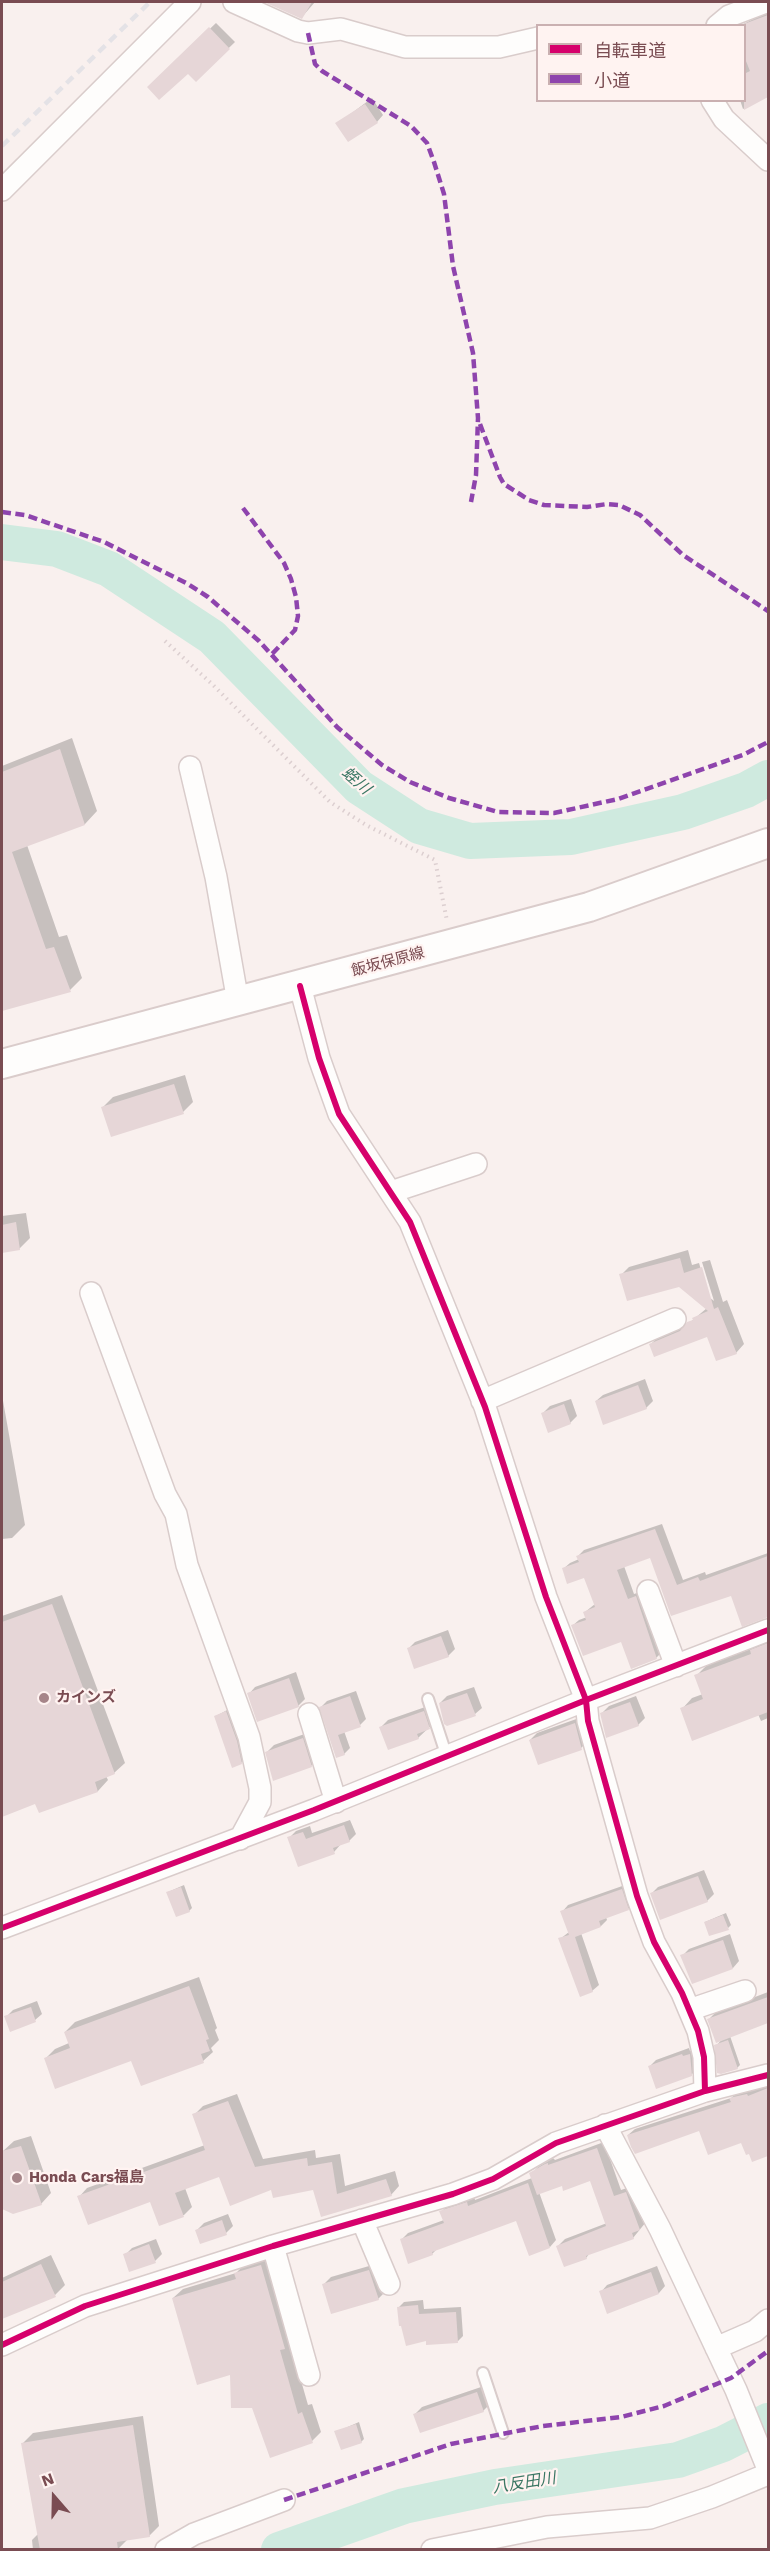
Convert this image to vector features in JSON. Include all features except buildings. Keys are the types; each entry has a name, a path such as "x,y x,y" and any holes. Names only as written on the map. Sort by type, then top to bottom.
{"main road":[{"name":"飯坂保原線","path":"2,1064 589,907 768,843"}],"street":[{"path":"2,190 190,2"},
{"path":"234,2 298,31 308,33 341,29 405,46 499,47 536,38"},
{"path":"719,24 729,16 766,2"},
{"path":"713,102 724,118 768,160"},
{"path":"190,767 216,877 238,1002"},
{"path":"300,986 319,1058 339,1114 410,1222 482,1401 546,1597 586,1700 588,1720 600,1766 638,1896 654,1942 698,2031 704,2057 705,2091"},
{"path":"391,1192 476,1164"},
{"path":"91,1293 165,1494 176,1514 187,1565 249,1737 258,1771 260,1802 240,1839"},
{"path":"482,1401 675,1319"},
{"path":"648,1591 676,1666"},
{"path":"2,1928 336,1802 586,1700 768,1630"},
{"path":"309,1714 336,1802"},
{"path":"689,2010 745,1991"},
{"path":"2,2345 85,2306 273,2246 453,2194 493,2179 556,2143 705,2091 768,2075"},
{"path":"432,2550 547,2527 650,2518 712,2497 768,2470 736,2390 660,2229 605,2125"},
{"path":"362,2220 389,2284"},
{"path":"273,2246 309,2375"},
{"path":"716,2348 755,2331 768,2320"},
{"path":"166,2550 194,2534 284,2500"}],"lane":[{"path":"428,1699 447,1757"},
{"path":"483,2373 503,2433"}],"path":[{"path":"165,641 212,684 330,802 366,825 435,860 452,945"}],"waterway":[{"name":"蛭川","path":"2,542 57,549 109,569 212,637 359,787 419,826 470,841 571,837 683,812 746,790 768,778"},
{"name":"八反田川","path":"279,2550 404,2506 495,2487 678,2460 723,2444 768,2421"}],"railway":[{"path":"2,146 150,2"}],"marked path":[{"path":"308,33 315,64 322,71 411,126 427,143 434,162 444,194 453,266 473,353 478,418 476,475 471,502"},
{"path":"480,424 504,484 529,500 544,505 587,507 619,505 640,515 683,555 768,611"},
{"path":"243,508 284,563 296,597 298,616 295,630 271,655"},
{"path":"2,512 25,515 104,542 188,584 208,597 259,641 337,727 382,765 410,782 449,798 498,812 554,813 618,799 743,755 768,742"},
{"path":"284,2500 451,2444 543,2426 621,2417 664,2406 731,2378 768,2351"}],"cycle path":[{"path":"300,986 319,1058 339,1114 410,1222 485,1407 546,1597 586,1700 588,1721 637,1896 654,1942 682,1993 698,2031 704,2057 705,2091"},
{"path":"2,1928 314,1810 586,1700 768,1630"},
{"path":"2,2345 85,2306 273,2246 453,2194 493,2179 556,2143 705,2091 768,2075"}],"place":[{"name":"カインズ","path":"44,1698"},
{"name":"Honda Cars福島","path":"17,2178"}]}
